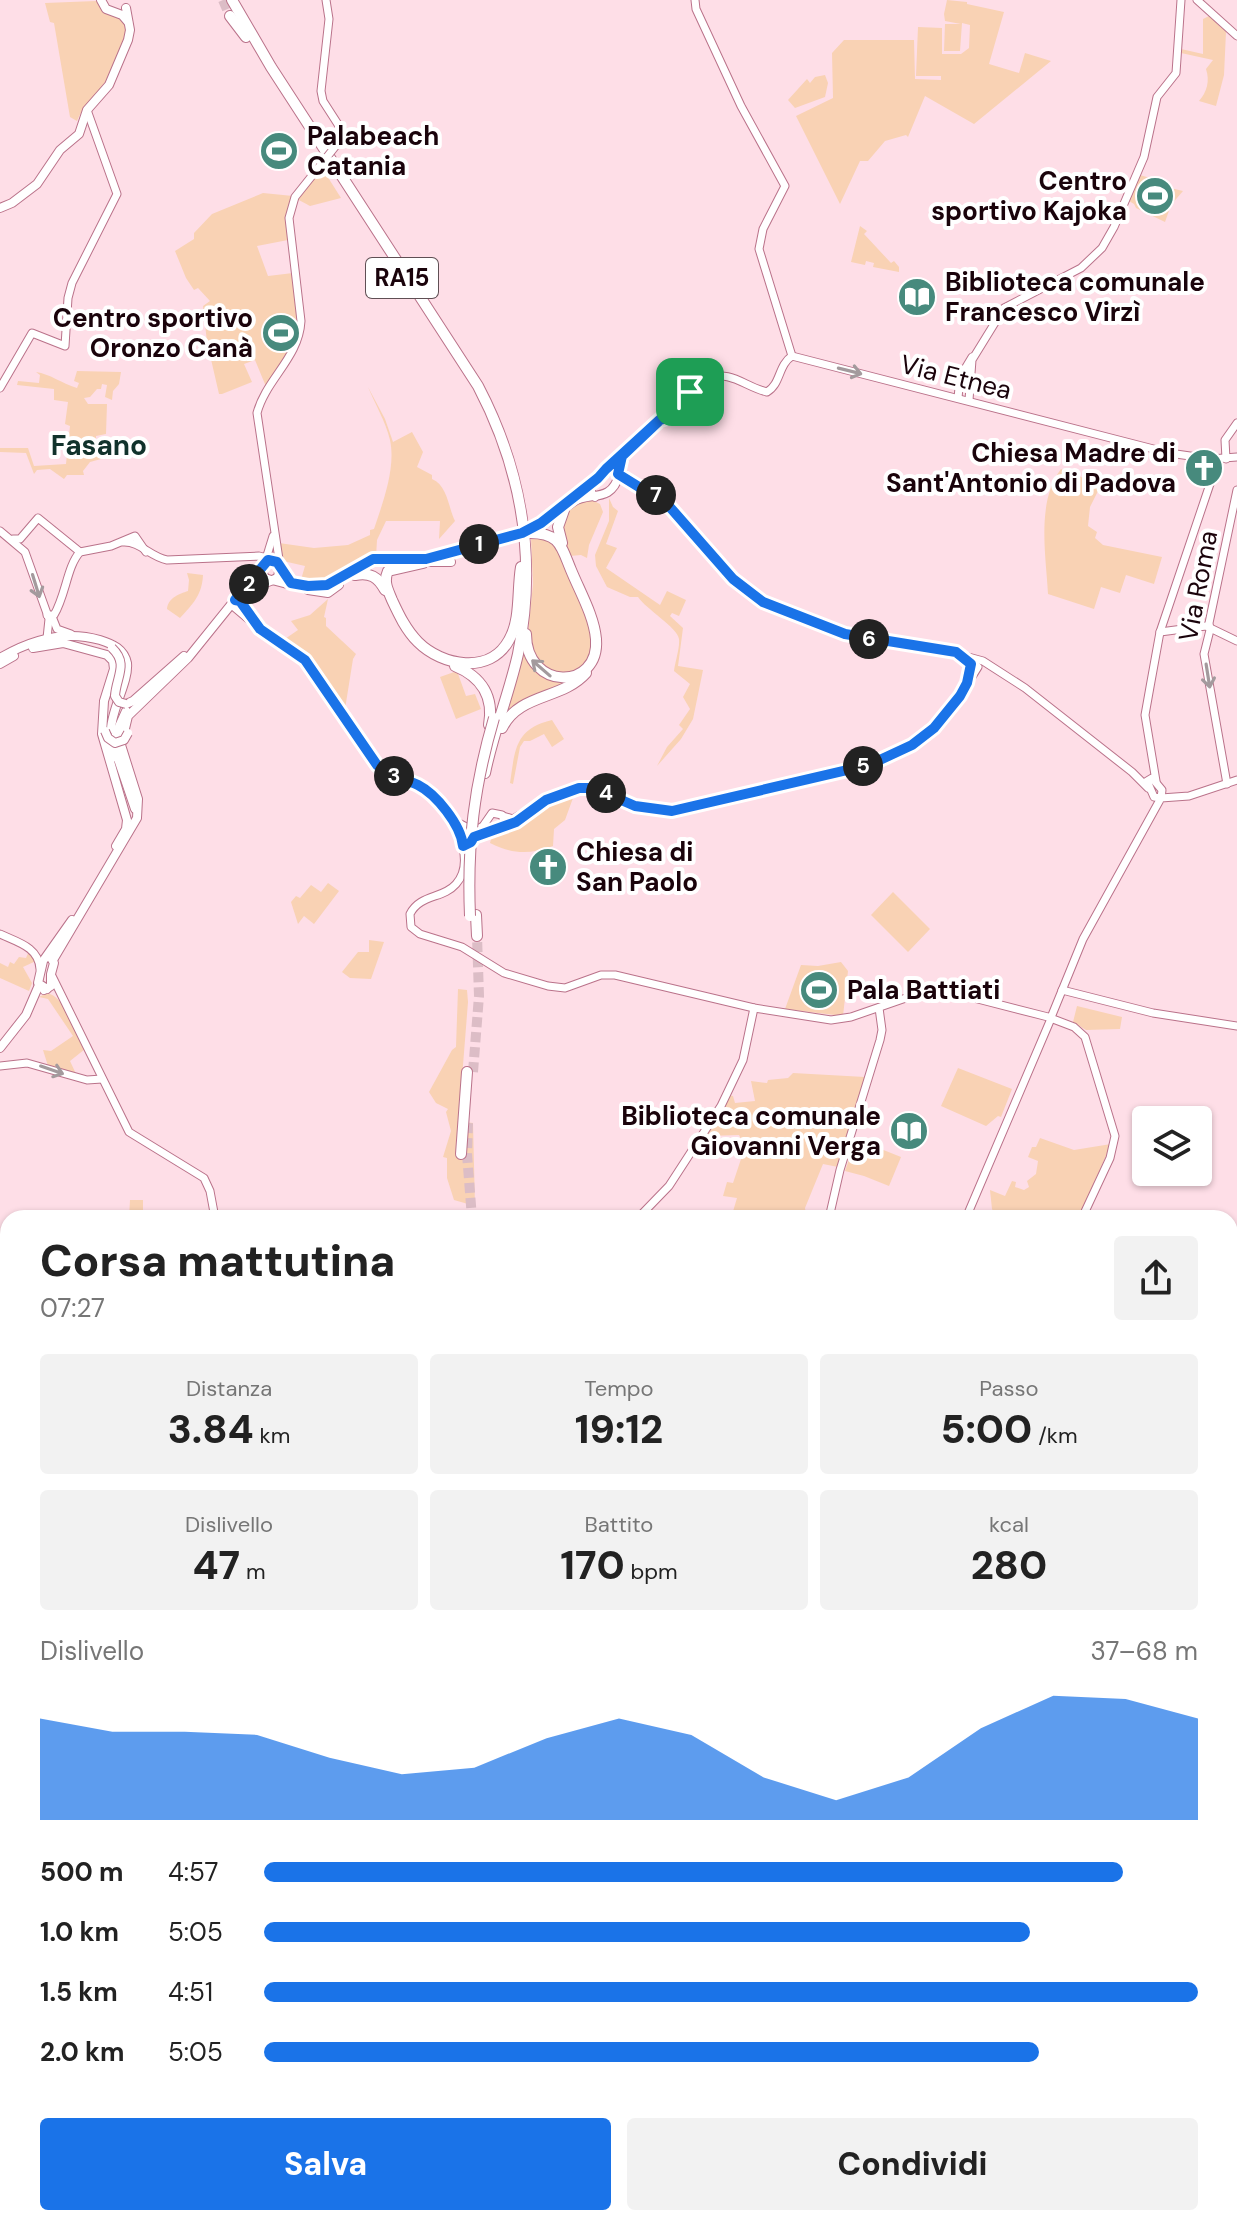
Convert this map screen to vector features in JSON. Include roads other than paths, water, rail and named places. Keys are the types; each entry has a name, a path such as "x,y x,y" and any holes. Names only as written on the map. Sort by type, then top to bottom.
{"highway":[{"name":"RA15","path":"235,0 235,16 246,37 478,398 507,468 519,526 521,567 517,627 497,718"},
{"name":"RA15","path":"235,16 478,386 512,466 529,535 526,587 522,627 483,770 476,835 474,936"},
{"path":"355,575 369,574 378,579 403,628 421,649 467,671 480,681 497,718 528,702 574,685 590,669 598,653 597,626 558,530 564,510"},
{"path":"546,534 559,543 594,626 594,656 588,666 576,675 564,678 548,675 537,667 529,654 526,627 529,535 546,534"},
{"path":"423,563 388,571 385,578 387,588 403,623 419,643 440,657 465,664 491,658 509,640 521,567"},
{"path":"461,1154 470,1072 468,1123"}],"main road":[{"path":"101,0 106,9 124,17 130,26"},
{"path":"236,604 248,589 278,577 280,567 274,547 257,413 295,349 301,329 288,224 291,206 338,143 341,129 323,101 321,91 329,19 326,0"},
{"path":"529,535 600,476 660,420 686,407 690,392 707,379 721,375 767,392 774,387 790,351 759,249 763,229 785,186 741,106 697,12 695,0"},
{"path":"1196,0 1237,36"},
{"path":"958,398 961,373 1004,308 1081,268 1096,255 1108,238 1144,157 1157,97 1176,73 1182,2"},
{"path":"116,13 128,4"},
{"path":"0,208 40,182 60,150 79,134 87,110 111,81 128,40 128,4"},
{"path":"0,388 32,333 65,346 68,298 117,191 87,110"},
{"name":"Via Etnea","path":"790,351 1169,453 1226,459 1237,457"},
{"path":"969,400 971,368 976,353"},
{"path":"660,420 686,407"},
{"path":"1226,459 1227,436 1237,423"},
{"path":"11,538 19,540 38,518 71,543 76,551 135,542 146,552 167,560 259,556 265,562 264,576 271,580 325,590 376,563 423,563 529,535 577,500 602,496 617,481 620,459 628,450"},
{"path":"1151,813 1152,764 1145,715 1160,632 1210,484 1191,472 1195,457"},
{"path":"595,497 590,488 610,470 668,505 733,579 763,602 845,634 956,652 977,664 996,669 1151,785 1162,797"},
{"path":"613,485 640,487"},
{"name":"Via Roma","path":"1227,784 1204,654 1237,490"},
{"path":"28,530 23,540 25,552 50,615 51,626 47,638"},
{"path":"0,531 25,552"},
{"path":"50,615 67,588 71,543"},
{"path":"119,846 135,825 139,812 137,795 121,745 127,719 222,615 236,604 274,547"},
{"path":"71,568 80,552"},
{"path":"265,562 273,560 291,583 325,590 373,559 451,556"},
{"path":"236,604 254,624 305,660 377,765 391,775 427,790 447,814 463,841 458,882 446,891 419,902 410,915 410,924 416,932 460,946 504,973 555,988 573,987 601,975 615,975 754,1008 843,1020 939,989 1051,1018 1078,1029 1085,1037 1114,1129 1110,1158 1086,1210"},
{"path":"51,626 59,631 111,643 125,656 127,671 106,732"},
{"path":"1160,632 1209,627 1237,641"},
{"path":"0,658 16,648 47,638 74,635 111,650 120,657 122,667 115,696 119,702 126,704 190,653"},
{"path":"0,664 33,648 65,639 111,650 118,666 109,694 106,732 115,743 124,740 136,714 171,682 190,653"},
{"path":"33,648 63,643 105,654 112,659 114,669 104,701 106,732 127,820 119,846"},
{"path":"119,846 131,820 113,751 118,725 126,711 190,653"},
{"path":"447,814 472,833 498,828 516,822 546,800 586,787 646,809 683,810 869,765 912,745 934,728 955,704 977,664"},
{"path":"40,969 51,959 133,825 135,810 113,751"},
{"path":"1151,785 1156,798 1179,797 1237,780"},
{"path":"969,1210 1083,939 1162,797"},
{"path":"472,833 482,828 493,812 513,819 527,813"},
{"path":"487,819 490,827 498,828 504,823 503,816"},
{"path":"463,841 471,842 472,833"},
{"path":"0,934 35,952 40,969 37,979 62,999"},
{"path":"0,1048 17,1029 36,996 51,986 51,959"},
{"path":"51,974 129,1132 206,1181 213,1210"},
{"path":"1062,990 1154,1013 1237,1026"},
{"path":"646,1210 669,1186 721,1106 743,1060 754,1008"},
{"path":"831,1210 880,1040 879,1008"},
{"path":"0,1066 27,1063 104,1082"}],"tunnel":[{"path":"223,0 230,16"},
{"path":"473,1072 479,996 477,936"},
{"path":"468,1123 471,1210"}],"place":[{"name":"Palabeach Catania","path":"279,151"},
{"name":"Centro sportivo Kajoka","path":"1155,196"},
{"name":"Biblioteca comunale Francesco Virzì","path":"917,297"},
{"name":"Centro sportivo Oronzo Canà","path":"281,333"},
{"name":"Chiesa Madre di Sant'Antonio di Padova","path":"1204,468"},
{"name":"Chiesa di San Paolo","path":"548,867"},
{"name":"Pala Battiati","path":"819,990"},
{"name":"Biblioteca comunale Giovanni Verga","path":"909,1131"}],"district":[{"name":"Fasano","path":"99,445"}]}
